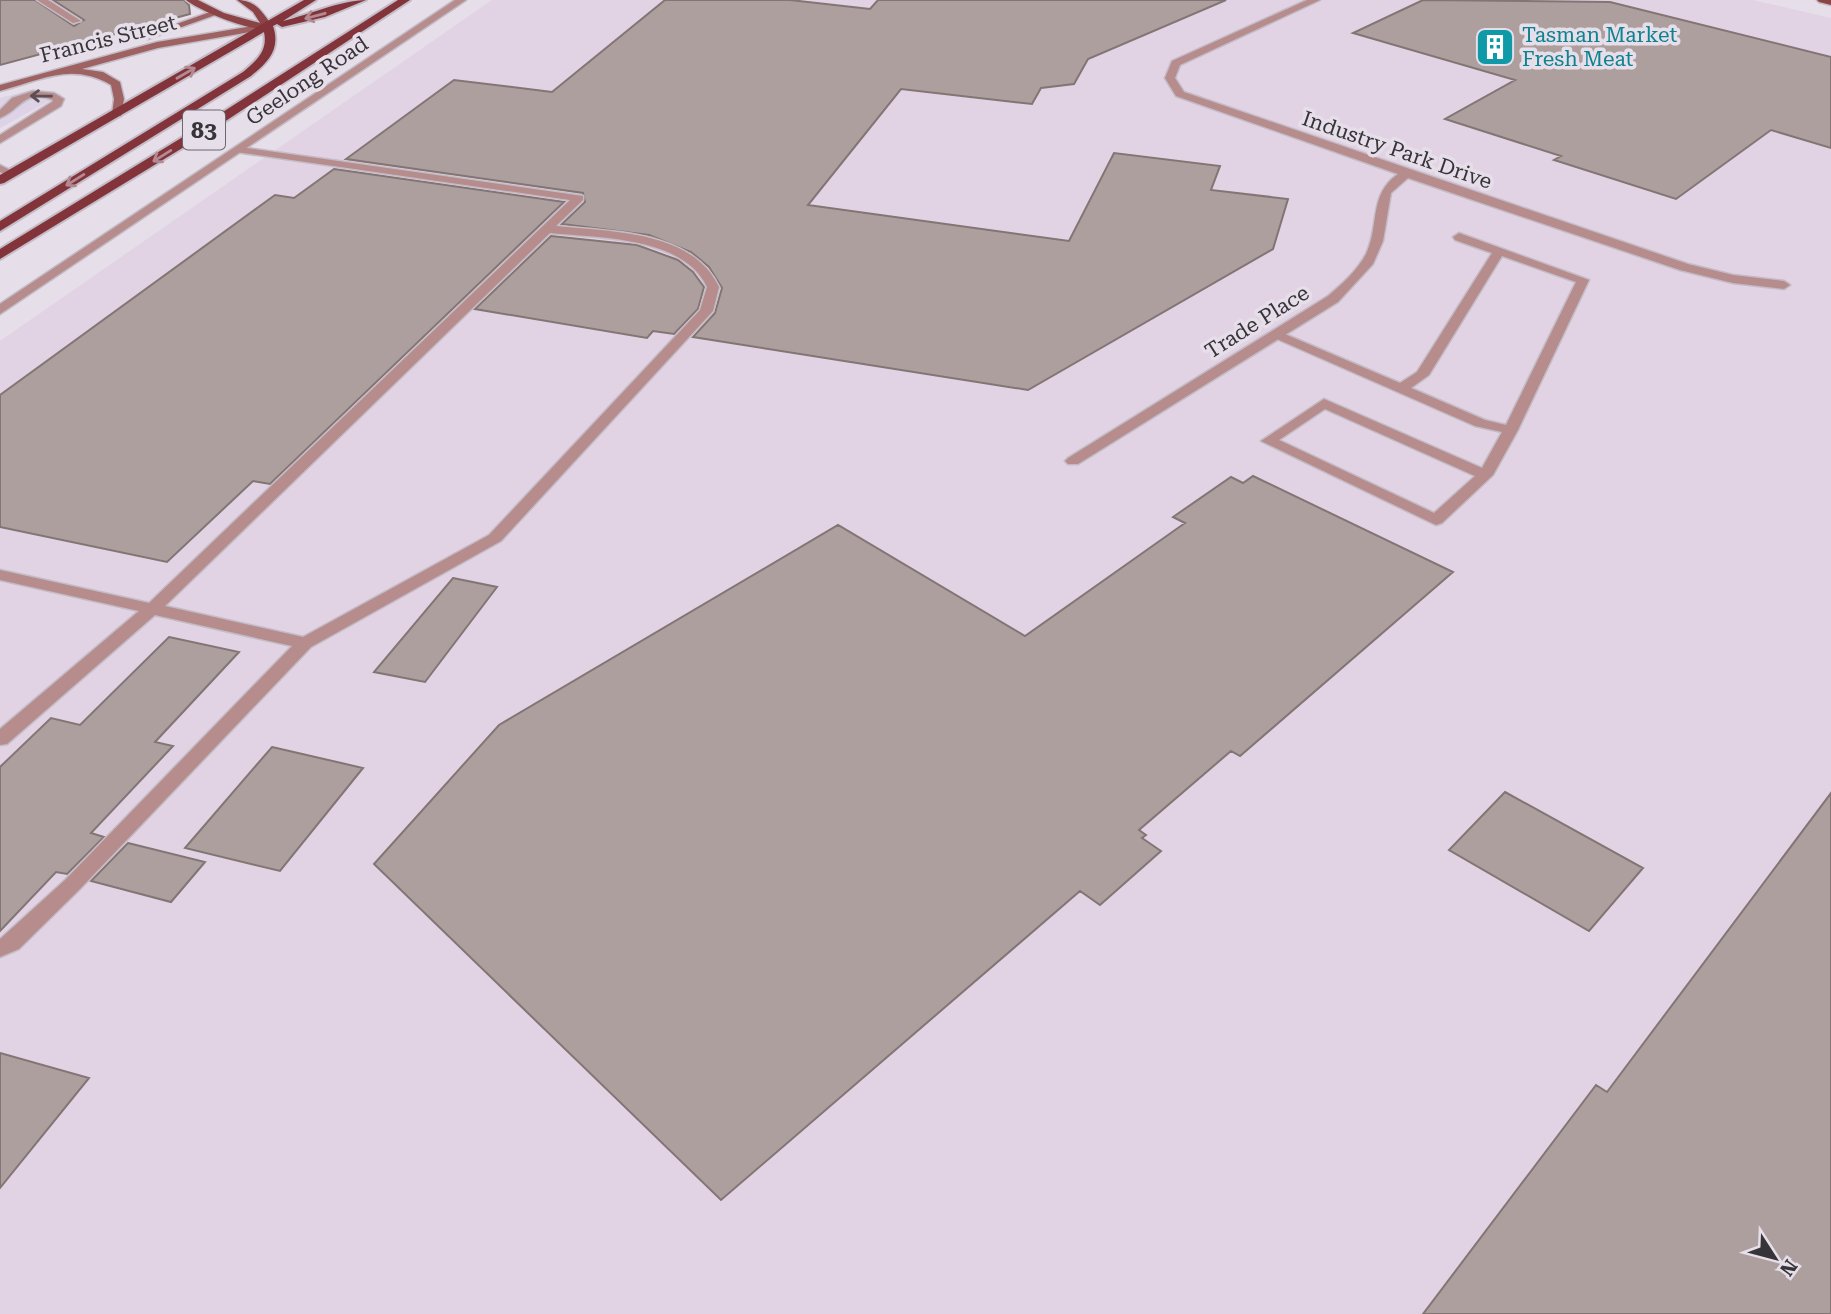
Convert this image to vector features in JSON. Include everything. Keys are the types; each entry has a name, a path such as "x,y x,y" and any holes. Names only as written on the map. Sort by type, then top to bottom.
{"highway":[{"name":"83","path":"4,174 117,114 311,0"},
{"path":"0,227 247,74 270,51 272,36 267,27 321,15 361,0"},
{"name":"Geelong Road","path":"0,256 405,0"}],"main road":[{"path":"191,0 216,13 267,27"},
{"path":"242,0 256,10 267,27"},
{"path":"1822,0 1831,2"},
{"path":"0,77 166,31 216,13"},
{"name":"Francis Street","path":"0,88 157,45 267,27"},
{"path":"62,70 94,73 111,79 119,90 117,114"}],"street":[{"path":"42,0 76,21"},
{"name":"Geelong Road","path":"0,310 461,0"},
{"name":"Industry Park Drive","path":"1315,0 1176,63 1170,78 1180,94 1208,106 1406,174 1684,267 1733,279 1784,285"},
{"path":"0,115 15,100 24,96 50,95 59,99 57,104 0,141"},
{"path":"0,739 153,608 579,198 240,150"},
{"name":"Trade Place","path":"1073,461 1333,299 1361,276 1376,249 1385,192 1406,174"},
{"path":"0,949 12,943 72,885 305,643 495,538 706,311 713,286 702,267 677,251 644,242 546,229"},
{"path":"1459,237 1583,280 1511,430 1485,475 1436,520 1268,441 1324,402 1485,475"},
{"path":"1401,389 1423,374 1492,259 1501,251"},
{"path":"1275,335 1480,423 1511,430"},
{"path":"0,575 305,643"}],"shaded area":[{"path":"492,0 1753,0 1831,18 1831,1314 0,1314 0,341"},
{"path":"31,90 62,94 0,128 0,98"}],"building":[{"path":"0,0 35,0 74,26 84,20 53,0 184,0 189,5 190,14 0,65"},
{"path":"665,0 790,0 870,9 878,0 1226,0 1088,59 1074,84 1041,88 1032,104 901,89 808,205 1069,241 1114,153 1220,166 1211,190 1288,199 1273,249 1028,390 693,337 715,313 722,288 709,267 691,252 649,235 562,224 585,202 583,193 346,159 454,80 552,92"},
{"path":"1423,0 1610,2 1831,57 1831,148 1771,130 1676,199 1554,160 1561,156 1445,119 1515,80 1353,33"},
{"path":"334,169 564,202 270,484 253,481 167,562 0,527 0,395 275,195 294,198"},
{"path":"551,236 637,245 678,260 693,272 704,287 698,309 674,334 653,331 647,338 475,309"},
{"path":"1253,476 1453,572 1240,756 1231,751 1139,830 1146,835 1142,838 1161,851 1100,905 1080,891 721,1200 374,864 499,725 838,525 1025,636 1185,523 1173,517 1231,477 1243,483"},
{"path":"453,578 497,587 425,682 374,672"},
{"path":"169,637 239,652 155,742 173,746 91,833 104,837 67,874 56,872 0,931 0,767 51,718 80,725"},
{"path":"272,747 363,768 280,871 185,848"},
{"path":"1505,792 1643,868 1589,931 1449,850"},
{"path":"1831,793 1831,1314 1423,1314 1596,1085 1607,1092"},
{"path":"128,843 205,862 171,902 91,881"},
{"path":"0,1053 89,1078 0,1188"}],"place":[{"name":"Tasman Market Fresh Meat","path":"1495,47"}]}
